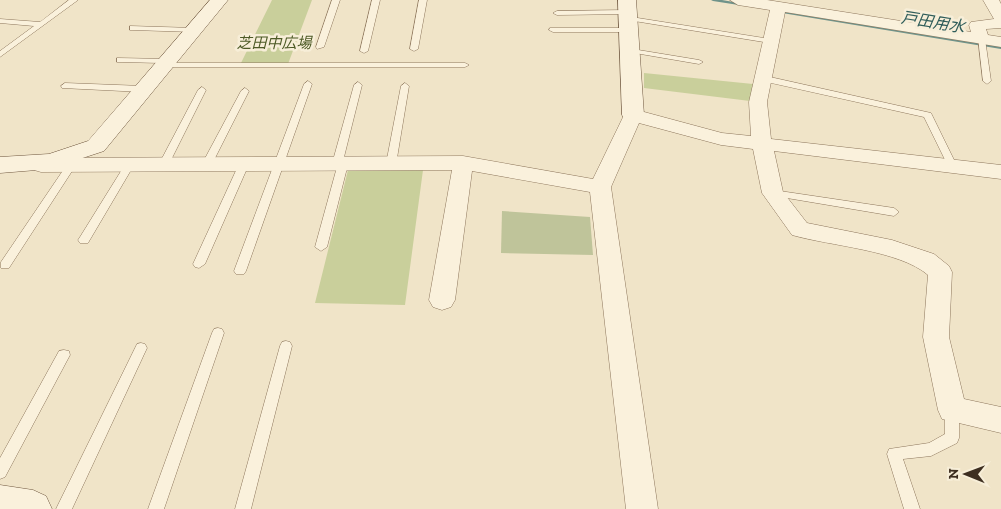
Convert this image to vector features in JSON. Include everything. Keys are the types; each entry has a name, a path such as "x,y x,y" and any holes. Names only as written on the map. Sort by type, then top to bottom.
{"street":[{"path":"41,165 70,157 96,146 219,0"},
{"path":"738,0 778,8 1001,42"},
{"path":"989,0 1001,18"},
{"path":"778,8 761,78 758,102 762,145 773,193 800,229 892,249 926,260 940,272 936,337 952,410 1001,420"},
{"path":"628,15 633,115 600,187 642,509"},
{"path":"980,39 977,25 1001,23"},
{"path":"633,115 721,138 762,145 1001,172"},
{"path":"0,165 463,163 600,187"},
{"path":"442,300 463,163"},
{"path":"0,503 33,509"}],"lane":[{"path":"0,55 74,0"},
{"path":"320,47 336,0"},
{"path":"364,51 376,0"},
{"path":"414,48 423,0"},
{"path":"557,13 628,15 770,41"},
{"path":"553,30 628,15"},
{"path":"0,21 42,24"},
{"path":"133,28 194,30"},
{"path":"980,39 987,81"},
{"path":"629,50 700,62"},
{"path":"120,60 166,63 466,65"},
{"path":"761,78 928,115 952,166"},
{"path":"240,271 308,84"},
{"path":"65,86 143,89"},
{"path":"320,247 358,86"},
{"path":"391,164 405,86"},
{"path":"164,164 202,90"},
{"path":"207,164 245,91"},
{"path":"84,240 128,164"},
{"path":"199,264 244,164"},
{"path":"4,265 71,165"},
{"path":"773,193 894,212"},
{"path":"156,509 218,333"},
{"path":"243,509 286,346"},
{"path":"64,509 141,348"},
{"path":"0,472 64,355"},
{"path":"912,509 894,454 931,449 952,438 952,410"}],"green space":[{"name":"芝田中広場","path":"272,0 312,0 288,64 241,63"},
{"path":"644,73 753,84 750,101 644,88"},
{"path":"348,170 423,170 405,305 315,303"},
{"path":"502,211 590,217 593,255 501,253"}],"waterway":[{"name":"戸田用水","path":"713,0 745,5"},
{"name":"戸田用水","path":"776,11 1001,47"}]}
